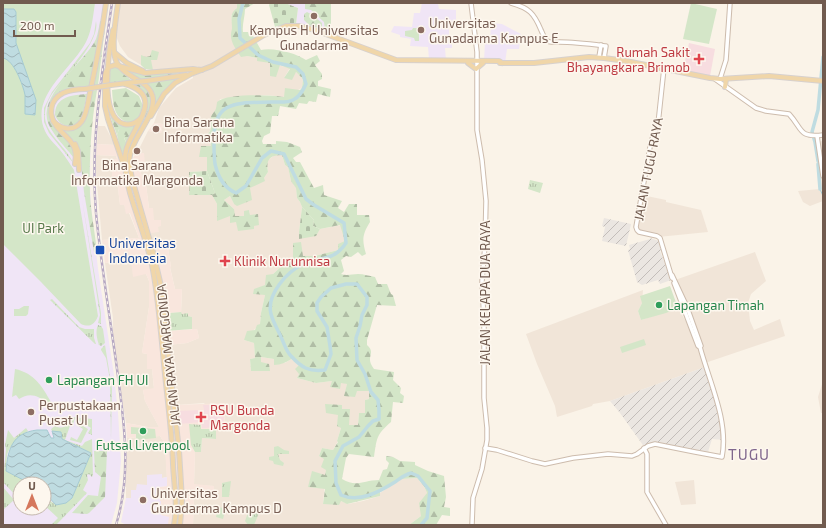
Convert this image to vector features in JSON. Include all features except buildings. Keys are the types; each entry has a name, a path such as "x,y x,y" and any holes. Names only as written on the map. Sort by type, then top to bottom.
{"main road":[{"path":"53,121 60,127 69,129 77,126 84,118 97,59 106,3"},
{"path":"118,3 105,79 106,112 126,174"},
{"path":"117,11 115,53 116,61 119,66"},
{"path":"142,130 167,89 175,83 191,74 224,60 253,42 282,27 299,26 323,32 393,59 409,61 499,61 502,63"},
{"path":"115,53 127,63 145,72 193,69 202,70"},
{"path":"447,61 453,63 534,63 602,58 664,68 715,79 769,76 822,81"},
{"path":"468,63 476,69 483,63"},
{"path":"107,68 112,65 139,72 160,72"},
{"name":"JALAN RAYA MARGONDA","path":"119,66 129,76 146,86 151,94 152,107 131,151 129,165 159,274 176,421 182,500 180,525"},
{"path":"107,68 110,104 114,117 121,123 129,124 136,122 143,115"},
{"path":"75,164 76,155 74,147 53,121 50,109 55,98 67,92 191,74"},
{"path":"725,87 726,79"},
{"path":"125,84 137,89 142,95 145,105 143,115 127,148 125,156 126,174"},
{"path":"63,133 68,136 77,147 79,170"},
{"name":"JALAN RAYA MARGONDA","path":"126,174 152,266 173,452 176,505 174,525"},
{"path":"165,373 170,373"}],"street":[{"name":"JALAN KELAPA DUA RAYA","path":"471,3 476,62 477,130 482,160 486,204 482,281 484,400 487,428 480,478 473,498 472,525"},
{"path":"511,3 531,12 548,41 603,45 602,58"},
{"path":"720,79 726,60 730,3"},
{"name":"JALAN TUGU RAYA","path":"644,448 655,444 722,456 724,444 722,424 699,339 687,307 672,275 660,238 639,232 636,227 650,147 658,124 664,68"},
{"path":"715,79 751,105 759,109 788,113 793,118 800,130 806,134 817,136 823,176"},
{"path":"485,448 545,464 573,458 608,454 632,456 644,448 647,454 647,492 666,525"}],"shaded area":[{"name":"Universitas Indonesia","path":"3,3 104,3 91,83 90,185 98,269 114,375 121,461 117,503 111,525 3,525"},
{"path":"119,3 237,3 237,8 231,16 233,29 231,35 247,56 290,68 284,78 296,72 303,79 302,88 284,97 267,95 220,99 212,117 212,127 208,134 211,146 199,157 207,157 207,171 189,172 191,182 189,195 212,195 217,204 230,216 230,222 250,215 249,210 244,217 234,216 234,209 224,200 230,196 234,204 250,188 264,178 268,172 268,160 275,155 282,155 285,165 288,167 291,181 296,187 297,198 302,207 299,232 315,236 320,229 341,225 345,241 338,250 315,256 303,256 284,264 273,274 265,285 260,288 265,295 260,324 244,340 254,343 255,358 250,359 251,371 261,370 261,357 274,359 285,363 293,358 300,364 297,378 316,383 332,381 339,389 341,382 347,384 345,396 357,391 369,391 369,399 365,400 365,413 359,413 358,425 349,425 342,409 342,405 338,415 341,428 338,441 333,450 322,448 319,456 324,458 326,470 323,504 341,501 348,504 363,501 380,496 380,493 401,479 417,478 424,486 427,493 421,508 421,516 409,525 193,525 194,498 203,497 214,486 194,485 195,452 201,452 202,438 215,439 216,429 225,429 204,403 176,405 168,345 187,343 199,338 197,329 192,329 192,317 181,314 182,289 175,289 170,267 168,248 155,250 150,233 158,226 161,220 154,221 149,208 145,177 142,177 139,165 144,153 137,153 148,131 161,133 163,124 154,123 159,108 176,88 193,78 193,76 201,73 198,66 153,70 128,57 120,46 116,36"},
{"name":"Kampus H Universitas Gunadarma","path":"285,3 331,3 331,31 309,25 296,24 298,8"},
{"name":"Universitas Gunadarma Kampus E","path":"422,3 436,3 438,4 439,9 456,10 456,28 449,28 449,44 452,44 452,48 445,48 446,60 429,59 428,47 410,46 411,39 400,37 400,35 391,32 394,26 412,27 414,13 420,13"},
{"path":"491,23 502,24 521,34 519,49 507,49 505,63 484,61 485,43 490,42"},
{"name":"Rumah Sakit Bhayangkara Brimob","path":"689,43 715,49 710,76 683,70"},
{"path":"154,123 163,124 161,133 148,131"},
{"path":"98,126 105,126 115,145 97,144"},
{"path":"823,141 823,201 810,206 803,202 798,191 820,189 815,142"},
{"path":"97,144 115,145 124,166 132,165 132,159 137,153 144,153 145,164 139,165 142,177 145,176 149,208 153,208 154,220 161,220 161,226 158,227 159,232 151,233 151,237 155,250 168,248 170,268 175,289 182,289 181,312 170,313 167,331 197,329 199,338 187,343 168,345 176,405 225,403 225,429 201,429 191,445 195,452 194,484 214,486 214,497 194,498 193,525 168,524 161,515 159,487 167,486 165,444 160,436 127,438 126,423 148,427 159,427 145,401 143,390 154,388 152,369 147,369 147,354 142,353 149,307 149,281 146,274 133,277 131,260 105,263 102,240 139,238 130,213 126,214 124,205 120,205 118,188 115,178 112,178 112,159 117,159 116,156 96,155"},
{"path":"96,155 116,156 117,159 112,159 113,178 115,178 118,188 120,205 124,205 129,213 139,238 102,240"},
{"path":"642,195 701,210 708,232 658,237 637,230 634,227"},
{"path":"604,218 631,224 626,246 602,241 605,227 602,226"},
{"path":"650,238 659,241 660,251 671,280 660,284 658,280 642,285 637,282 628,250 630,249 629,245"},
{"path":"755,252 766,281 751,294 748,303 750,321 754,330 780,319 785,336 705,363 705,367 610,401 593,404 592,406 557,417 555,406 526,334 643,290 642,303 638,311 641,320 678,308 695,337 699,339 675,280"},
{"path":"131,260 146,274 149,281 149,307 142,353 147,354 152,369 154,389 143,390 145,401 159,427 148,427 126,423 116,364 113,318 105,263"},
{"path":"705,367 721,420 724,440 712,439 708,452 656,445 645,448 610,401"},
{"path":"823,381 823,413 821,413 818,397"},
{"name":"RSU Bunda Margonda","path":"203,405 223,405 224,427 202,428 202,422 179,424 178,411 204,410"},
{"path":"160,436 165,444 167,477 162,478 162,474 147,485 136,490 131,498 126,498 127,438"},
{"name":"Universitas Gunadarma Kampus D","path":"162,474 162,478 167,477 167,486 159,487 161,515 169,517 168,524 171,525 126,525 121,522 126,498 131,498 131,490 136,490 137,484 147,485 147,475"},
{"path":"694,480 696,504 681,505 675,482"}],"green space":[{"name":"UI Park","path":"3,3 95,3 91,28 86,42 47,95 43,106 42,118 46,134 62,152 74,170 98,316 94,323 87,326 81,324 3,244"},
{"path":"108,3 98,85 94,85"},
{"path":"237,3 255,3 245,9 243,32 248,32 249,36 253,36 261,50 272,49 284,51 306,60 317,55 320,61 315,65 322,74 322,79 318,81 318,86 331,89 330,97 318,94 316,102 309,101 307,104 299,103 296,109 280,106 278,116 272,116 270,133 264,136 262,141 263,144 276,144 276,141 287,142 300,147 302,152 293,158 296,162 300,162 314,188 323,185 324,195 342,201 338,208 344,212 349,204 357,204 357,215 369,215 370,222 365,231 364,238 366,254 362,256 358,252 351,257 346,256 341,260 344,271 341,274 360,274 375,277 378,284 387,284 391,294 393,295 396,306 377,305 367,340 367,345 371,351 370,361 374,369 394,372 393,380 401,388 400,393 404,396 403,403 393,402 391,422 382,430 378,437 374,457 349,454 346,458 342,479 352,483 379,480 383,470 387,469 389,463 386,460 386,456 393,457 400,461 415,462 415,465 444,476 446,497 444,507 450,508 450,516 442,515 436,525 409,525 421,516 419,503 427,493 424,486 417,478 401,479 380,492 380,496 347,504 341,501 339,505 323,504 325,489 308,487 312,471 325,475 326,470 321,467 324,459 319,456 322,448 333,450 338,442 341,428 337,426 338,415 326,413 325,404 342,405 342,409 350,409 349,425 358,425 359,413 365,413 365,400 369,399 369,391 357,391 355,397 344,396 347,384 341,383 340,389 330,387 332,381 316,383 297,378 299,374 295,369 300,364 293,358 284,363 274,365 274,359 261,357 261,362 269,364 270,371 251,371 250,359 255,358 254,343 244,340 247,331 255,330 257,325 260,324 265,295 253,294 254,289 265,285 266,275 273,274 284,264 293,260 293,243 301,242 303,256 315,256 338,250 338,244 345,241 340,225 320,229 313,226 314,220 302,207 297,198 296,188 291,181 288,167 285,165 282,155 274,156 269,159 268,172 264,178 265,181 250,188 252,200 237,206 234,204 230,196 224,200 234,209 235,216 244,216 244,211 249,210 250,215 258,214 259,225 254,226 254,229 238,231 236,222 230,223 230,216 217,221 217,204 212,195 215,193 207,171 207,157 199,157 201,146 211,146 210,142 206,142 204,136 211,130 211,117 217,102 222,99 239,96 259,95 284,97 285,88 300,90 302,88 303,79 296,72 292,80 284,78 290,69 280,65 276,77 270,76 270,63 257,61 257,58 247,56 241,57 234,46 231,37 231,19 234,10 237,8"},
{"path":"270,3 285,3 298,8 296,24 287,24 275,27 269,5"},
{"path":"305,3 331,3 331,31 325,30 324,22 311,10 305,9"},
{"path":"691,3 717,9 709,44 683,39"},
{"path":"307,12 322,23 322,29 309,25 304,20 304,14"},
{"path":"96,21 96,29 93,39 80,59 52,94 46,106 45,116 47,124 74,164 49,133 44,122 44,108 52,92 90,43 94,34"},
{"path":"100,21 102,21 91,86 70,88 60,93 52,103 49,113 50,119 55,127 73,144 75,159 48,124 47,108 57,87 91,48 96,39"},
{"path":"413,28 419,28 419,41 415,41 414,38 405,36 405,31 412,30"},
{"path":"152,50 159,52 157,60 151,60 153,70 145,69 141,65 141,55 146,57 150,56"},
{"path":"114,67 132,81 109,84 109,69"},
{"path":"124,69 141,74 194,71 139,80"},
{"path":"107,75 109,113 108,110"},
{"path":"181,78 165,90 154,107 153,92 146,83"},
{"path":"140,84 148,93 151,105 126,160 127,150 148,106 143,94 133,85"},
{"path":"126,88 139,96 143,106 140,116 132,123 121,119 114,107 112,90"},
{"path":"97,90 92,129 90,168 90,194 97,252 94,252 84,192 79,146 59,127 70,130 80,126 92,91"},
{"path":"87,94 83,113 78,123 71,126 61,124 55,115 58,104 61,100 71,96"},
{"path":"109,113 120,125 128,127 136,125 127,144 119,129 117,135"},
{"path":"119,129 123,130 123,134 126,135 124,138 127,144 124,165 117,135"},
{"path":"207,171 215,193 212,195 189,195 189,172"},
{"path":"530,180 543,183 540,193 528,189"},
{"path":"82,199 101,313 101,324 98,323 100,315"},
{"path":"302,207 314,220 313,226 320,229 316,236 299,239"},
{"name":"Lapangan Timah","path":"670,286 678,308 641,320 638,311 642,303 640,296"},
{"path":"52,299 79,327 94,329 96,344 50,300"},
{"path":"24,306 29,306 28,314 26,316 14,316 14,309 19,309"},
{"path":"181,312 182,314 188,313 188,316 192,317 192,329 166,331 166,318 170,318 170,313"},
{"path":"98,325 103,329 105,343 101,346 99,345 97,335"},
{"path":"644,339 646,345 622,353 620,347"},
{"path":"105,345 112,389 111,439 110,380 106,358 101,350"},
{"path":"15,369 22,371 37,381 51,402 47,404 41,398 30,395 19,399 16,395 12,397"},
{"path":"71,417 92,419 92,435 88,433 91,428 75,418 73,424 71,423 65,440 82,446 85,442 92,439 93,475 92,477 89,474 87,475 88,480 83,490 87,493 56,525 51,525 58,518 52,512 52,502 56,505 66,503 72,498 91,453 62,439 61,433 52,431 51,429 55,426 61,428 68,423"},
{"path":"78,423 88,429 81,443 70,440 71,437 77,440 83,429 77,425"},
{"path":"189,424 201,425 201,429 216,429 216,439 202,438 201,452 195,452 191,445"},
{"name":"Futsal Liverpool","path":"131,427 155,429 156,438 136,440 136,434 131,434"},
{"path":"26,428 28,431 19,437 8,452 6,471 16,476 12,476 12,492 3,482 6,449 5,445 8,430 14,438"},
{"path":"278,446 289,451 289,454 278,454 280,460 284,463 283,466 274,464 273,461 269,460 269,457 274,456 274,447"},
{"path":"94,451 107,451 105,497 87,514 72,513 88,495 98,496 101,477 95,472"},
{"path":"231,481 229,497 222,497 222,483"},
{"path":"3,487 12,498 12,502 3,510"},
{"path":"213,507 226,508 223,519 216,517 217,513 212,512"},
{"path":"249,510 259,513 254,525 248,525 245,521"}],"water":[{"path":"3,9 14,9 16,12 16,43 36,100 35,115 25,114 25,95 20,79 11,63 3,58"},
{"path":"47,430 51,438 54,438 52,431 61,432 62,439 91,453 72,498 66,503 56,505 52,501 52,476 16,476 6,471 8,456 13,443 17,438 29,432"}],"waterway":[{"path":"243,3 239,19 240,38 258,55 273,62 296,67 303,74 306,84 299,95 291,101 238,104 230,106 223,111 217,118 215,129 214,154 216,169 225,185 236,193 246,186 262,158 271,151 284,154 306,199 344,223 346,243 341,249 331,256 304,264 291,272 279,284 275,292 270,307 271,314 289,354 302,366 310,370 325,370 331,354 327,327 317,311 317,303 331,288 346,284 357,284 367,297 367,305 362,315 356,338 357,360 365,374 371,392 378,400 379,419 373,421 359,437 343,446 335,461 336,483 341,495 355,498 376,493 411,473 418,476 430,491 427,518 421,525"},
{"path":"818,161 812,132 818,110 823,57"},
{"path":"818,164 820,189"},
{"path":"820,189 823,196"}],"railway":[{"path":"112,3 98,108 95,187 100,252 120,388 124,427 124,486 116,525"}],"place":[{"name":"Kampus H Universitas Gunadarma","path":"314,16"},
{"name":"Universitas Gunadarma Kampus E","path":"421,30"},
{"name":"Rumah Sakit Bhayangkara Brimob","path":"699,59"},
{"name":"Bina Sarana Informatika","path":"156,129"},
{"name":"Bina Sarana Informatika Margonda","path":"137,151"},
{"name":"Universitas Indonesia","path":"100,250"},
{"name":"Klinik Nurunnisa","path":"225,261"},
{"name":"Lapangan Timah","path":"659,305"},
{"name":"Lapangan FH UI","path":"49,380"},
{"name":"Perpustakaan Pusat UI","path":"31,412"},
{"name":"RSU Bunda Margonda","path":"201,417"},
{"name":"Futsal Liverpool","path":"143,431"},
{"name":"Universitas Gunadarma Kampus D","path":"143,500"}],"district":[{"name":"TUGU","path":"749,455"}]}
